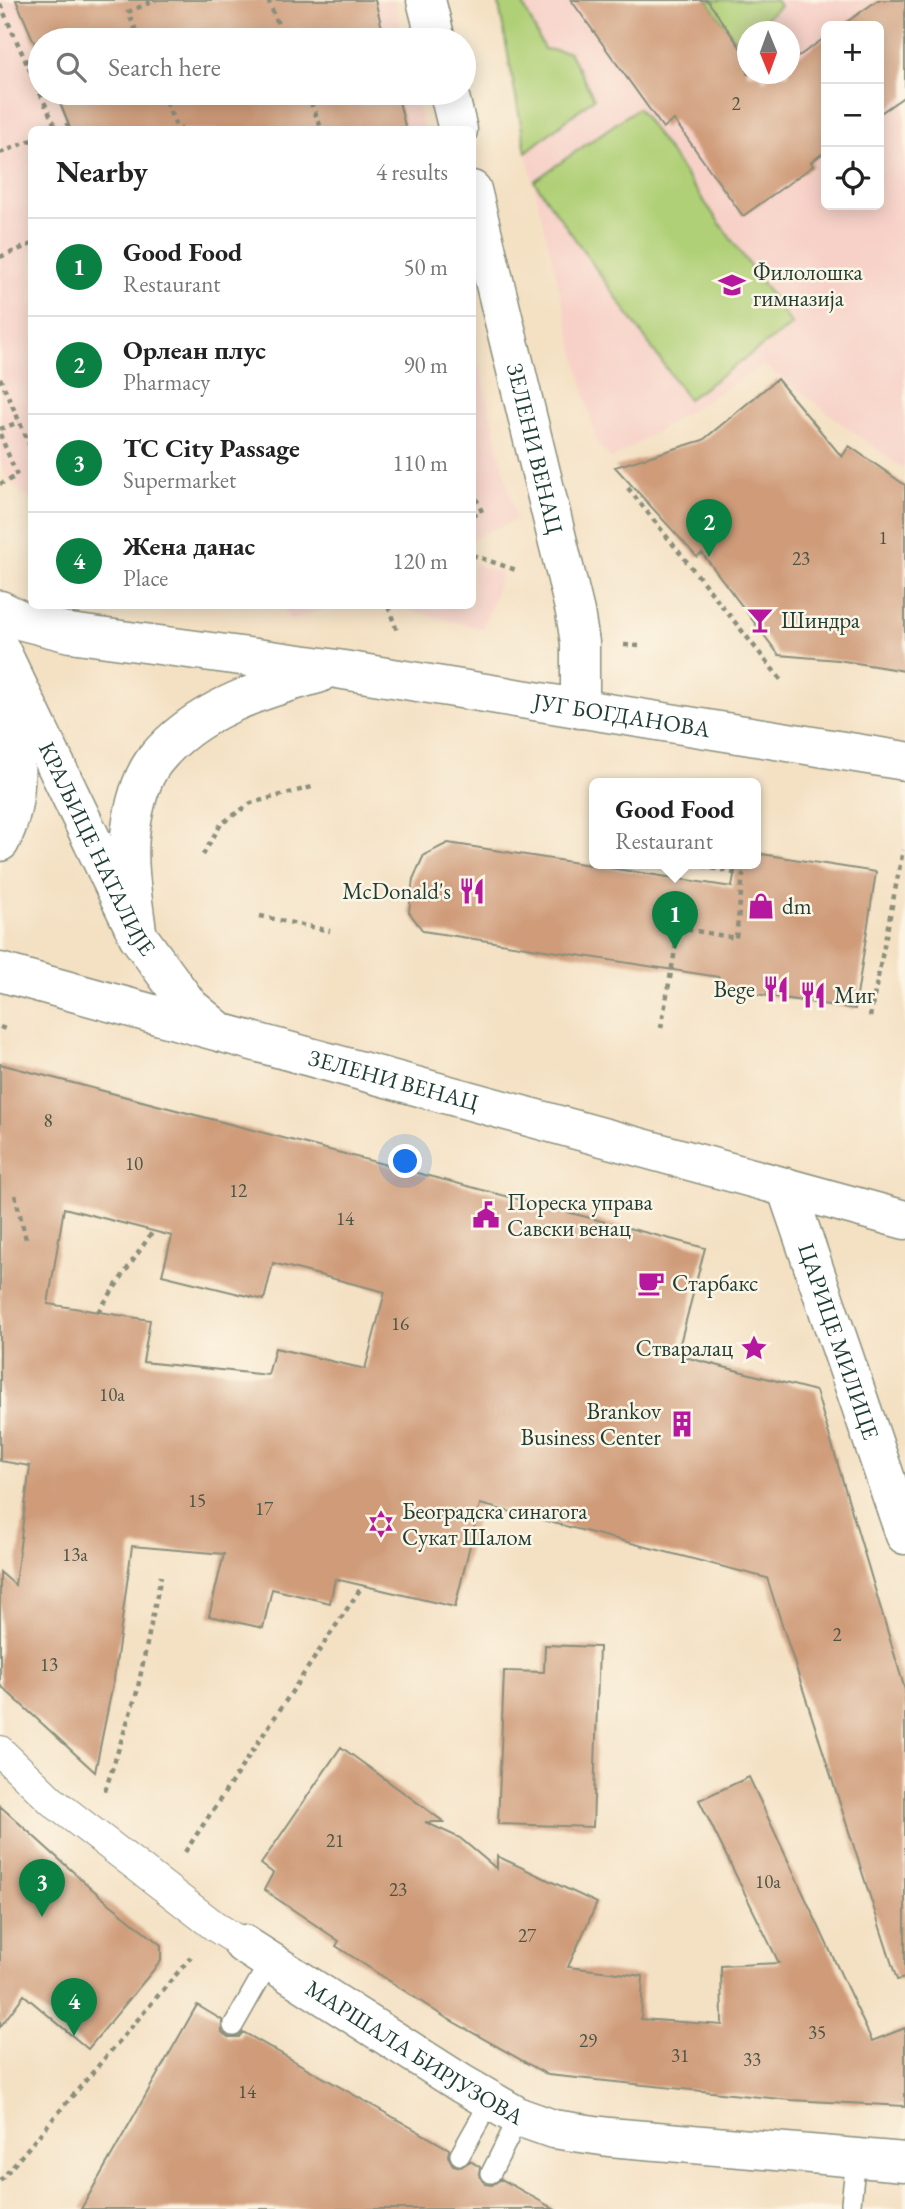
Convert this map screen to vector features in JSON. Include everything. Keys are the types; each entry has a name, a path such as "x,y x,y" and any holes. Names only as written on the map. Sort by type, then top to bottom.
{"street":[{"path":"426,0 433,28"},
{"path":"452,105 457,126"},
{"name":"ЗЕЛЕНИ ВЕНАЦ","path":"476,206 573,599 580,643 580,709"},
{"name":"ЈУГ БОГДАНОВА","path":"0,610 23,621 70,633 337,669 905,761"},
{"name":"КРАЉИЦЕ НАТАЛИЈЕ","path":"0,650 12,730 15,773 9,825 0,842"},
{"name":"КРАЉИЦЕ НАТАЛИЈЕ","path":"0,650 138,936 189,1006 220,1032"},
{"name":"ЈУГ БОГДАНОВА","path":"138,936 131,886 130,836 143,780 154,761 174,741 216,711 268,687 337,669"},
{"name":"ЗЕЛЕНИ ВЕНАЦ","path":"0,972 905,1220"},
{"name":"ЦАРИЦЕ МИЛИЦЕ","path":"786,1187 905,1535"},
{"name":"МАРШАЛА БИРЈУЗОВА","path":"0,1751 52,1801 162,1886 243,1944 505,2109 553,2129 609,2137 905,2162"}],"lane":[{"path":"233,2026 243,1944"},
{"path":"460,2155 505,2109"},
{"path":"491,2173 505,2109"},
{"path":"851,2203 856,2159"}],"path":[{"path":"135,28 128,12 156,0"},
{"path":"268,0 280,28"},
{"path":"0,4 28,66"},
{"path":"46,105 55,126"},
{"path":"167,105 176,126"},
{"path":"312,105 320,126"},
{"path":"65,126 69,124"},
{"path":"0,153 28,142"},
{"path":"0,257 28,246"},
{"path":"0,378 28,441"},
{"path":"0,484 17,476 0,432 19,422"},
{"path":"628,488 782,681"},
{"path":"476,498 482,512 476,514"},
{"path":"389,609 398,636"},
{"path":"203,855 220,824 251,803 312,786"},
{"path":"870,1017 903,850"},
{"path":"661,1028 679,928 736,938 743,875 716,869"},
{"path":"260,916 330,931"},
{"path":"0,1027 8,1030"},
{"path":"15,1195 26,1239"},
{"path":"99,1311 153,1231"},
{"path":"110,1783 137,1692 161,1576"},
{"path":"162,1886 363,1586"},
{"path":"0,2181 243,1944"}],"shaded area":[{"path":"0,0 394,0 400,28 28,28 28,105 418,105 422,126 28,126 28,498 9,481 0,460"},
{"name":"Филолошка гимназија","path":"498,0 905,0 905,465 902,468 764,365 612,459 597,444 526,152"},
{"path":"476,353 516,520 476,537"},
{"path":"476,564 502,573 483,629 405,609 476,609"},
{"path":"284,609 324,609 290,621"}],"green space":[{"path":"498,0 521,0 544,49 569,52 594,98 526,152"},
{"path":"707,0 776,0 780,6 762,21 737,21 737,42"},
{"path":"638,108 792,325 688,399 534,181"}],"building":[{"path":"16,0 375,0 382,28 28,28"},
{"path":"571,0 707,0 737,43 737,84 800,84 800,55 821,41 821,155 811,162 813,166 743,216 674,120 663,128"},
{"path":"878,0 905,0 905,96 884,111 884,21 848,21"},
{"path":"61,105 400,105 405,126 69,126"},
{"path":"777,379 842,457 849,446 905,485 905,671 838,660 779,655 702,553 697,557 615,467 703,440"},
{"path":"448,843 589,865 589,869 616,869 732,887 735,869 761,869 761,854 876,872 855,1009 717,988 719,977 423,931 409,912 413,879 424,855"},
{"path":"0,1064 705,1248 677,1355 816,1391 905,1690 905,1978 897,1980 767,1578 480,1504 455,1607 335,1579 330,1603 272,1589 263,1628 209,1616 224,1554 132,1546 114,1679 95,1772 0,1685 0,1572 15,1585 30,1466 0,1461","holes":["64,1208 172,1236 162,1275 264,1300 273,1263 385,1292 365,1369 275,1348 268,1375 143,1362 150,1320 48,1304"]},
{"path":"545,1645 599,1647 593,1827 498,1824 504,1671 544,1672"},
{"path":"341,1747 444,1822 425,1822 460,1838 497,1869 497,1856 597,1903 568,1967 643,1976 641,2019 722,2025 721,1966 779,1963 699,1800 749,1777 872,2041 905,2028 905,2106 790,2100 548,2075 443,2016 336,1946 339,1941 264,1890 273,1873 261,1864"},
{"path":"0,1806 100,1896 161,1945 161,1961 88,2049 24,1995 0,2027"},
{"path":"197,2005 222,2020 222,2032 228,2037 239,2037 243,2032 449,2149 448,2156 453,2165 461,2167 470,2161 480,2167 479,2174 485,2184 492,2185 501,2179 554,2209 81,2209"}],"place":[{"name":"Филолошка гимназија","path":"732,285"},
{"name":"Орлеан плус","path":"709,557"},
{"name":"Шиндра","path":"760,620"},
{"name":"McDonald's","path":"472,891"},
{"name":"dm","path":"761,906"},
{"name":"Good Food","path":"675,949"},
{"name":"Bege","path":"776,989"},
{"name":"Миг","path":"813,995"},
{"name":"Пореска управа Савски венац","path":"486,1215"},
{"name":"Старбакс","path":"651,1283"},
{"name":"Стваралац","path":"754,1348"},
{"name":"Brankov Business Center","path":"682,1424"},
{"name":"Београдска синагога Сукат Шалом","path":"381,1524"},
{"name":"TC City Passage","path":"42,1917"},
{"name":"Жена данас","path":"74,2036"}]}
